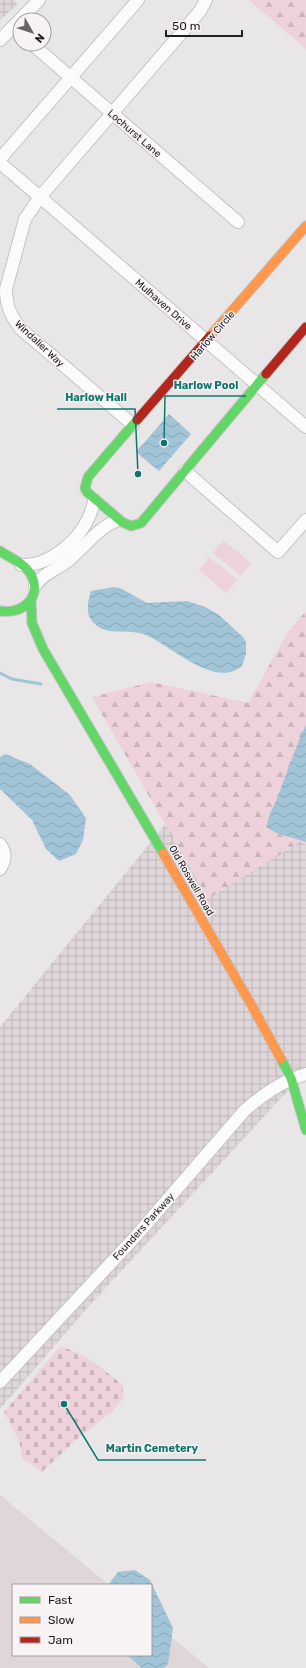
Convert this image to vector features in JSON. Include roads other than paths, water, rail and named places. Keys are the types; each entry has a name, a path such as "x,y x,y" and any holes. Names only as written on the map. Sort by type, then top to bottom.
{"street":[{"path":"30,12 39,0"},
{"path":"0,159 138,0"},
{"name":"Windalier Way","path":"133,425 22,330 11,316 8,308 6,289 25,219 40,197 200,11 206,0"},
{"path":"0,40 12,33"},
{"name":"Lochurst Lane","path":"41,52 238,222"},
{"path":"0,163 40,197"},
{"name":"Mulhaven Drive","path":"40,197 306,427"},
{"name":"Harlow Circle","path":"306,226 88,477 85,488 87,492 94,500 118,520 131,526 141,523 306,327"},
{"path":"185,471 278,552 306,520"},
{"path":"0,563 9,562 30,565 46,561 62,550 89,520 92,514 94,500"},
{"path":"0,551 19,564 30,574 34,586 45,574 71,558 105,526 118,520"},
{"name":"Old Roswell Road","path":"34,586 31,601 32,623 43,649 140,812 292,1078 306,1130"},
{"path":"1,612 16,612 27,606 31,601"},
{"path":"1,612 15,622"},
{"name":"Old Roswell Road","path":"27,632 43,649"},
{"path":"0,844 4,851 5,858 0,869"},
{"name":"Founders Parkway","path":"0,1382 136,1236 245,1110 265,1094 292,1078 306,1074"}],"water":[{"path":"169,414 191,434 159,471 136,452"},
{"path":"113,587 120,588 147,603 187,601 205,607 219,615 243,637 246,642 246,654 242,666 231,672 218,672 205,669 143,634 106,630 96,625 90,618 88,610 91,591"},
{"path":"306,725 306,842 277,833 267,828 267,824"},
{"path":"5,754 30,764 70,795 86,818 83,840 76,854 59,861 46,849 32,820 0,789 0,757"},
{"path":"135,1570 150,1580 152,1584 109,1584 118,1572"},
{"path":"152,1584 173,1628 168,1664 163,1668 142,1668 128,1656 152,1656"}],"waterway":[{"path":"0,673 12,679 41,684"}],"place":[{"name":"Harlow Pool","path":"164,443"},
{"name":"Harlow Hall","path":"138,474"},
{"name":"Martin Cemetery","path":"64,1404"}]}
